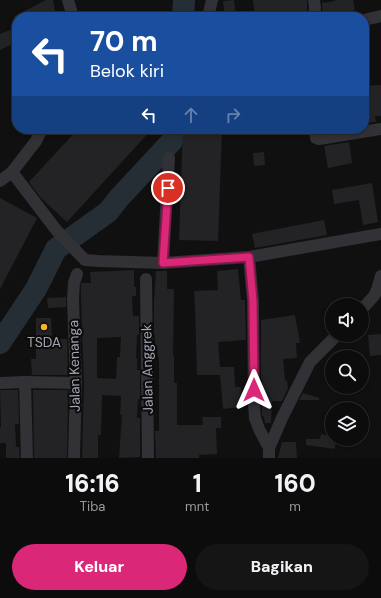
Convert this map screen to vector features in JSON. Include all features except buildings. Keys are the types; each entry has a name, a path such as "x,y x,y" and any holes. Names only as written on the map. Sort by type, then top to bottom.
{"street":[{"path":"68,0 72,12"},
{"path":"209,12 212,0"},
{"path":"314,0 315,12"},
{"path":"369,19 381,16"},
{"path":"369,131 381,129"},
{"path":"0,181 12,172 36,141 40,134"},
{"path":"316,134 317,139 350,134"},
{"path":"163,263 169,158"},
{"path":"12,172 57,231 86,260 98,262 163,263 249,257 381,234"},
{"path":"249,257 253,301 255,418 269,453"},
{"name":"Jalan Kenanga","path":"74,458 76,383 73,299 74,283 77,274"},
{"path":"369,301 379,292 381,276"},
{"name":"Jalan Anggrek","path":"146,279 148,458"},
{"path":"269,453 282,418 310,362 330,342"},
{"path":"26,382 27,458"},
{"path":"0,383 76,383"}],"waterway":[{"path":"183,12 184,0"},
{"path":"0,343 36,289 56,249 108,212 119,198 172,141 174,134"}],"place":[{"name":"TSDA","path":"44,327"}],"route":[{"path":"168,188 163,263 249,257 253,301 254,390"}]}
